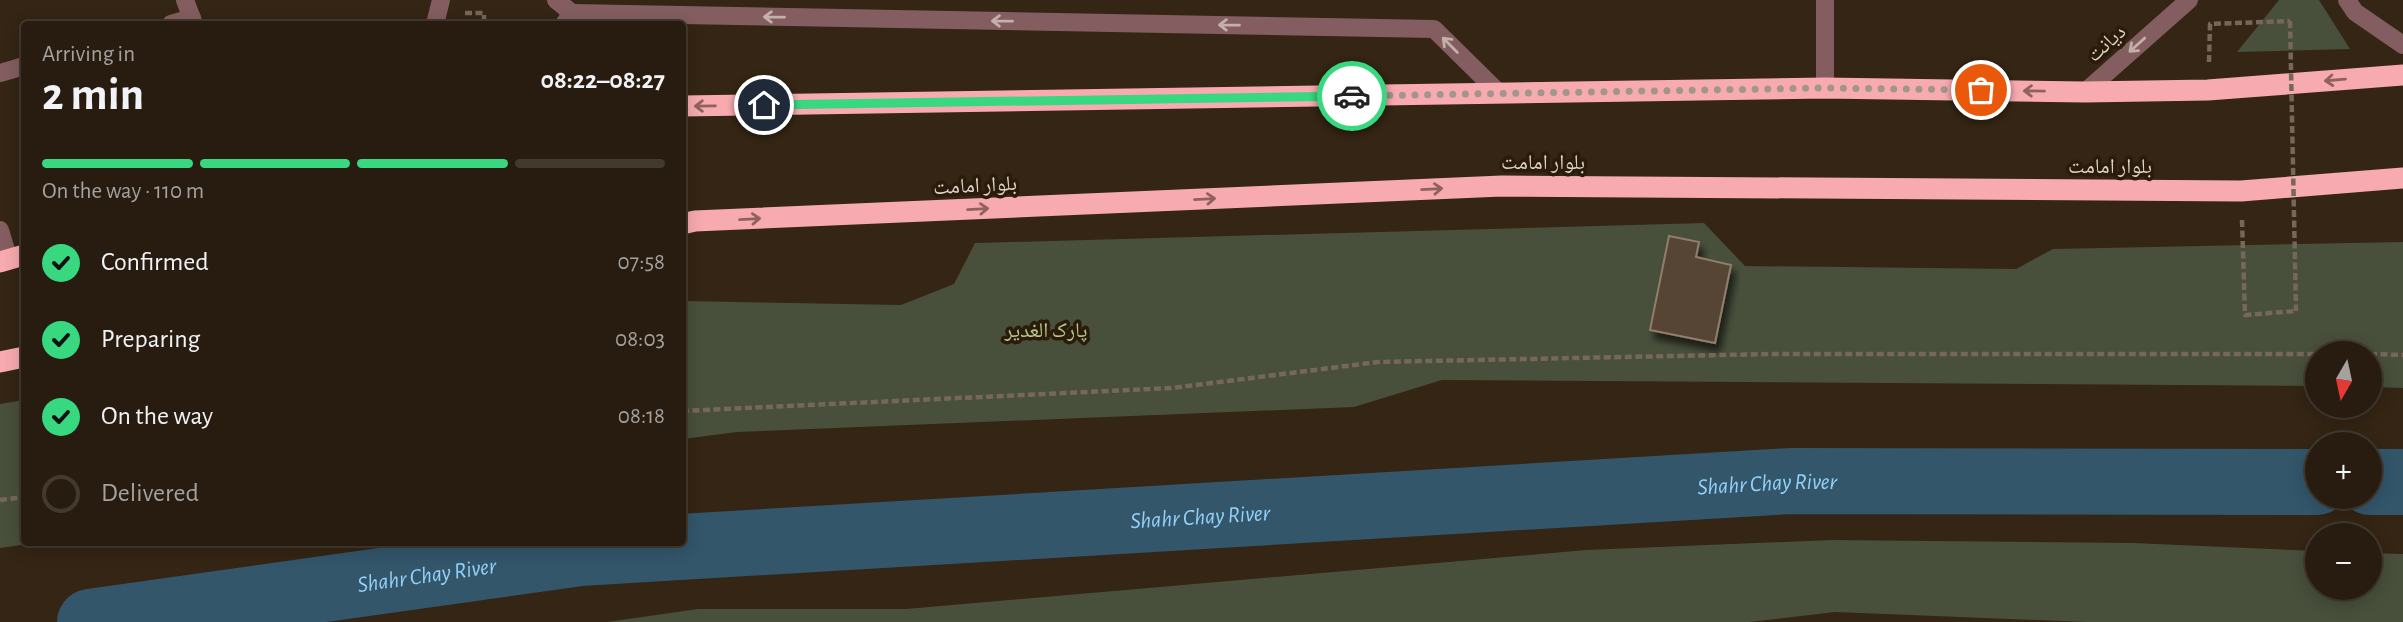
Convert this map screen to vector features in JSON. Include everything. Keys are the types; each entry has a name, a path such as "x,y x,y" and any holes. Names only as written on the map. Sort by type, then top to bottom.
{"highway":[{"path":"686,106 1825,88 2085,92 2208,90 2403,75"},
{"name":"بلوار امامت","path":"687,222 1502,186 2241,191 2403,178"},
{"path":"0,362 21,358"}],"street":[{"path":"185,0 193,21"},
{"path":"436,21 441,0"},
{"path":"556,0 568,19 1434,29 1499,93"},
{"path":"1825,0 1825,88"},
{"name":"دیانت","path":"2085,92 2189,0"},
{"path":"2347,0 2355,12 2403,45"},
{"path":"0,73 21,67"},
{"path":"0,230 11,259"}],"path":[{"path":"458,14 484,13 484,21"},
{"path":"2210,24 2290,21 2296,312 2245,315 2241,191"},
{"path":"686,411 1172,388 1378,362 1771,354 2305,354"},
{"path":"2382,354 2403,355"},
{"path":"0,500 21,497"}],"green space":[{"path":"2279,0 2319,0 2350,49 2237,52"},
{"name":"پارک الغدیر","path":"1704,223 1745,266 2016,269 2053,249 2403,242 2403,388 2382,387 2382,341 2305,341 2305,386 1442,380 1354,407 737,432 686,439 686,301 901,305 954,284 975,243"},
{"path":"21,400 21,545 0,548 0,404"},
{"path":"1832,540 2133,543 2305,550 2305,600 2382,600 2382,553 2403,554 2403,622 2087,622 1835,612 1749,622 607,622 698,609 906,609 1586,550"}],"building":[{"path":"1669,236 1699,242 1696,257 1731,265 1715,343 1650,330"}],"waterway":[{"name":"Shahr Chay River","path":"90,622 580,553 1791,481 2305,482"},
{"name":"Shahr Chay River","path":"2382,482 2403,482"}],"way so far":[{"path":"1352,96 1825,88 1981,90"}],"route":[{"path":"764,105 1352,96"}]}
